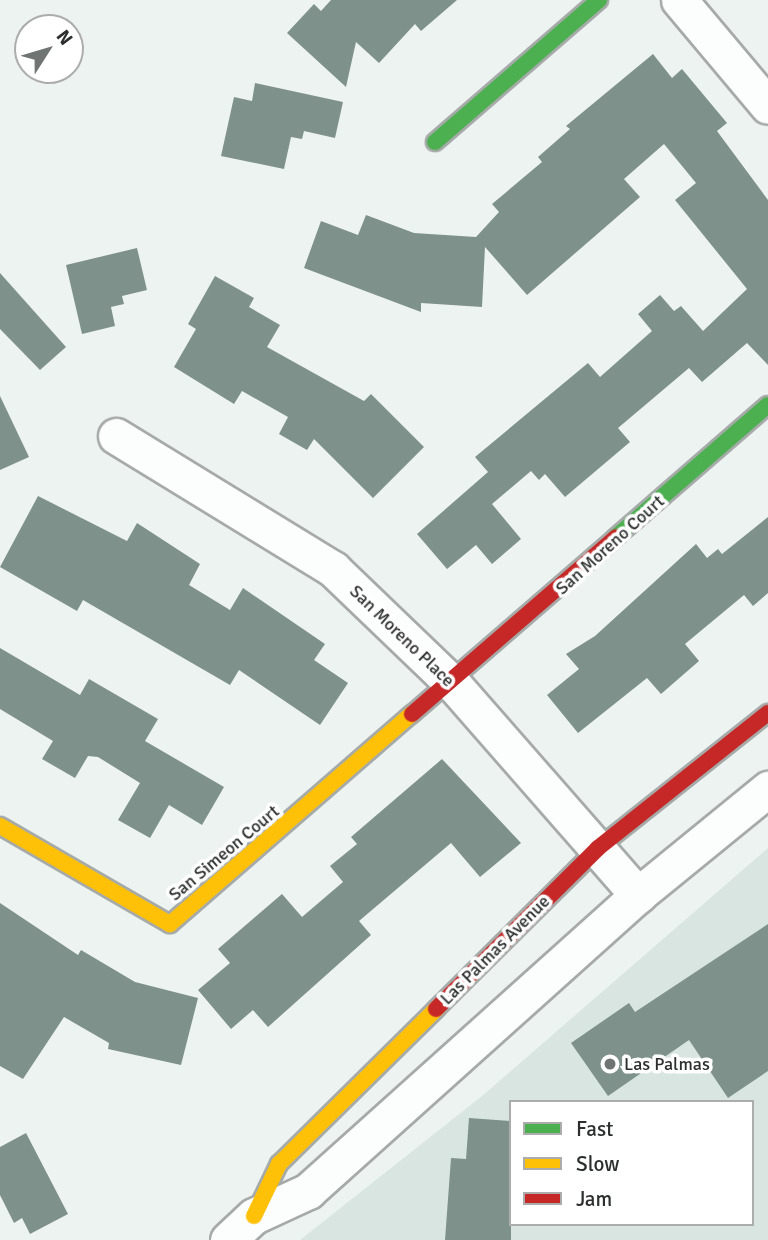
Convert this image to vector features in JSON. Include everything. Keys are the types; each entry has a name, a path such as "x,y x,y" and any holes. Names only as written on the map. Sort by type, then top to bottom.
{"street":[{"path":"435,142 599,0"},
{"path":"679,0 768,106"},
{"name":"San Moreno Court","path":"453,684 768,405"},
{"name":"San Moreno Place","path":"116,436 333,569 453,684 638,895"},
{"name":"San Simeon Court","path":"0,826 170,924 453,684"},
{"name":"Las Palmas Avenue","path":"254,1216 279,1164 598,848 768,713"},
{"name":"Las Palmas Avenue","path":"228,1240 254,1216 308,1191 638,895 768,789"}],"shaded area":[{"path":"768,848 768,1240 300,1240 482,1096"}],"building":[{"path":"331,0 457,0 421,31 415,24 379,63 356,42 346,87 287,33 314,4 321,11"},
{"path":"653,54 672,78 682,69 727,123 717,131 768,200 768,365 747,343 702,382 689,368 618,428 630,442 565,497 545,474 539,480 531,471 492,504 521,539 492,564 476,545 447,569 417,534 488,472 475,457 588,363 600,377 652,331 638,314 660,295 674,311 681,306 703,331 747,289 675,200 696,183 664,144 624,179 640,197 527,295 485,247 482,307 421,303 421,312 304,268 321,221 358,235 366,215 414,233 476,237 499,212 492,204 542,162 538,157 570,129 566,126"},
{"path":"255,83 343,102 335,138 304,131 302,139 291,137 284,169 221,156 234,97 252,101"},
{"path":"137,248 147,290 122,296 124,304 111,307 115,326 82,334 66,265"},
{"path":"0,273 66,347 40,370 0,329"},
{"path":"215,276 254,298 249,307 280,325 267,347 364,401 371,394 424,447 373,498 314,439 307,450 279,434 288,417 242,391 234,404 174,367 196,329 188,324"},
{"path":"0,396 29,457 0,470"},
{"path":"38,496 127,541 137,523 200,564 189,585 230,610 243,588 325,644 314,660 348,683 320,725 239,670 230,685 83,600 77,611 0,567"},
{"path":"768,517 768,593 753,606 744,595 685,644 699,661 661,694 647,678 578,733 547,695 579,669 566,654 595,636 696,544 707,558 718,549 722,554"},
{"path":"0,648 80,695 89,679 158,719 145,741 224,787 202,825 169,805 150,838 118,820 140,783 98,757 88,756 75,778 42,759 53,741 0,709"},
{"path":"442,759 521,843 480,877 451,843 359,921 371,935 268,1027 253,1010 231,1029 198,990 230,963 218,949 282,894 302,917 343,882 330,866 357,844 351,837"},
{"path":"0,903 78,955 81,950 135,982 198,998 181,1065 108,1049 109,1043 64,1017 23,1079 0,1066"},
{"path":"768,924 768,1071 728,1098 689,1040 608,1096 571,1043 629,1003 635,1012"},
{"path":"469,1118 509,1121 511,1240 445,1240 451,1158 466,1159"},
{"path":"26,1133 68,1214 30,1234 22,1218 14,1223 0,1195 0,1147"}],"traffic: fast":[{"path":"435,142 599,0"},
{"path":"616,537 768,405"}],"traffic: slow":[{"path":"0,826 170,924 412,714"},
{"path":"254,1216 279,1164 436,1009"}],"traffic: jam":[{"path":"412,714 616,537"},
{"path":"436,1009 598,848 768,713"}],"place":[{"name":"Las Palmas","path":"610,1064"}]}
